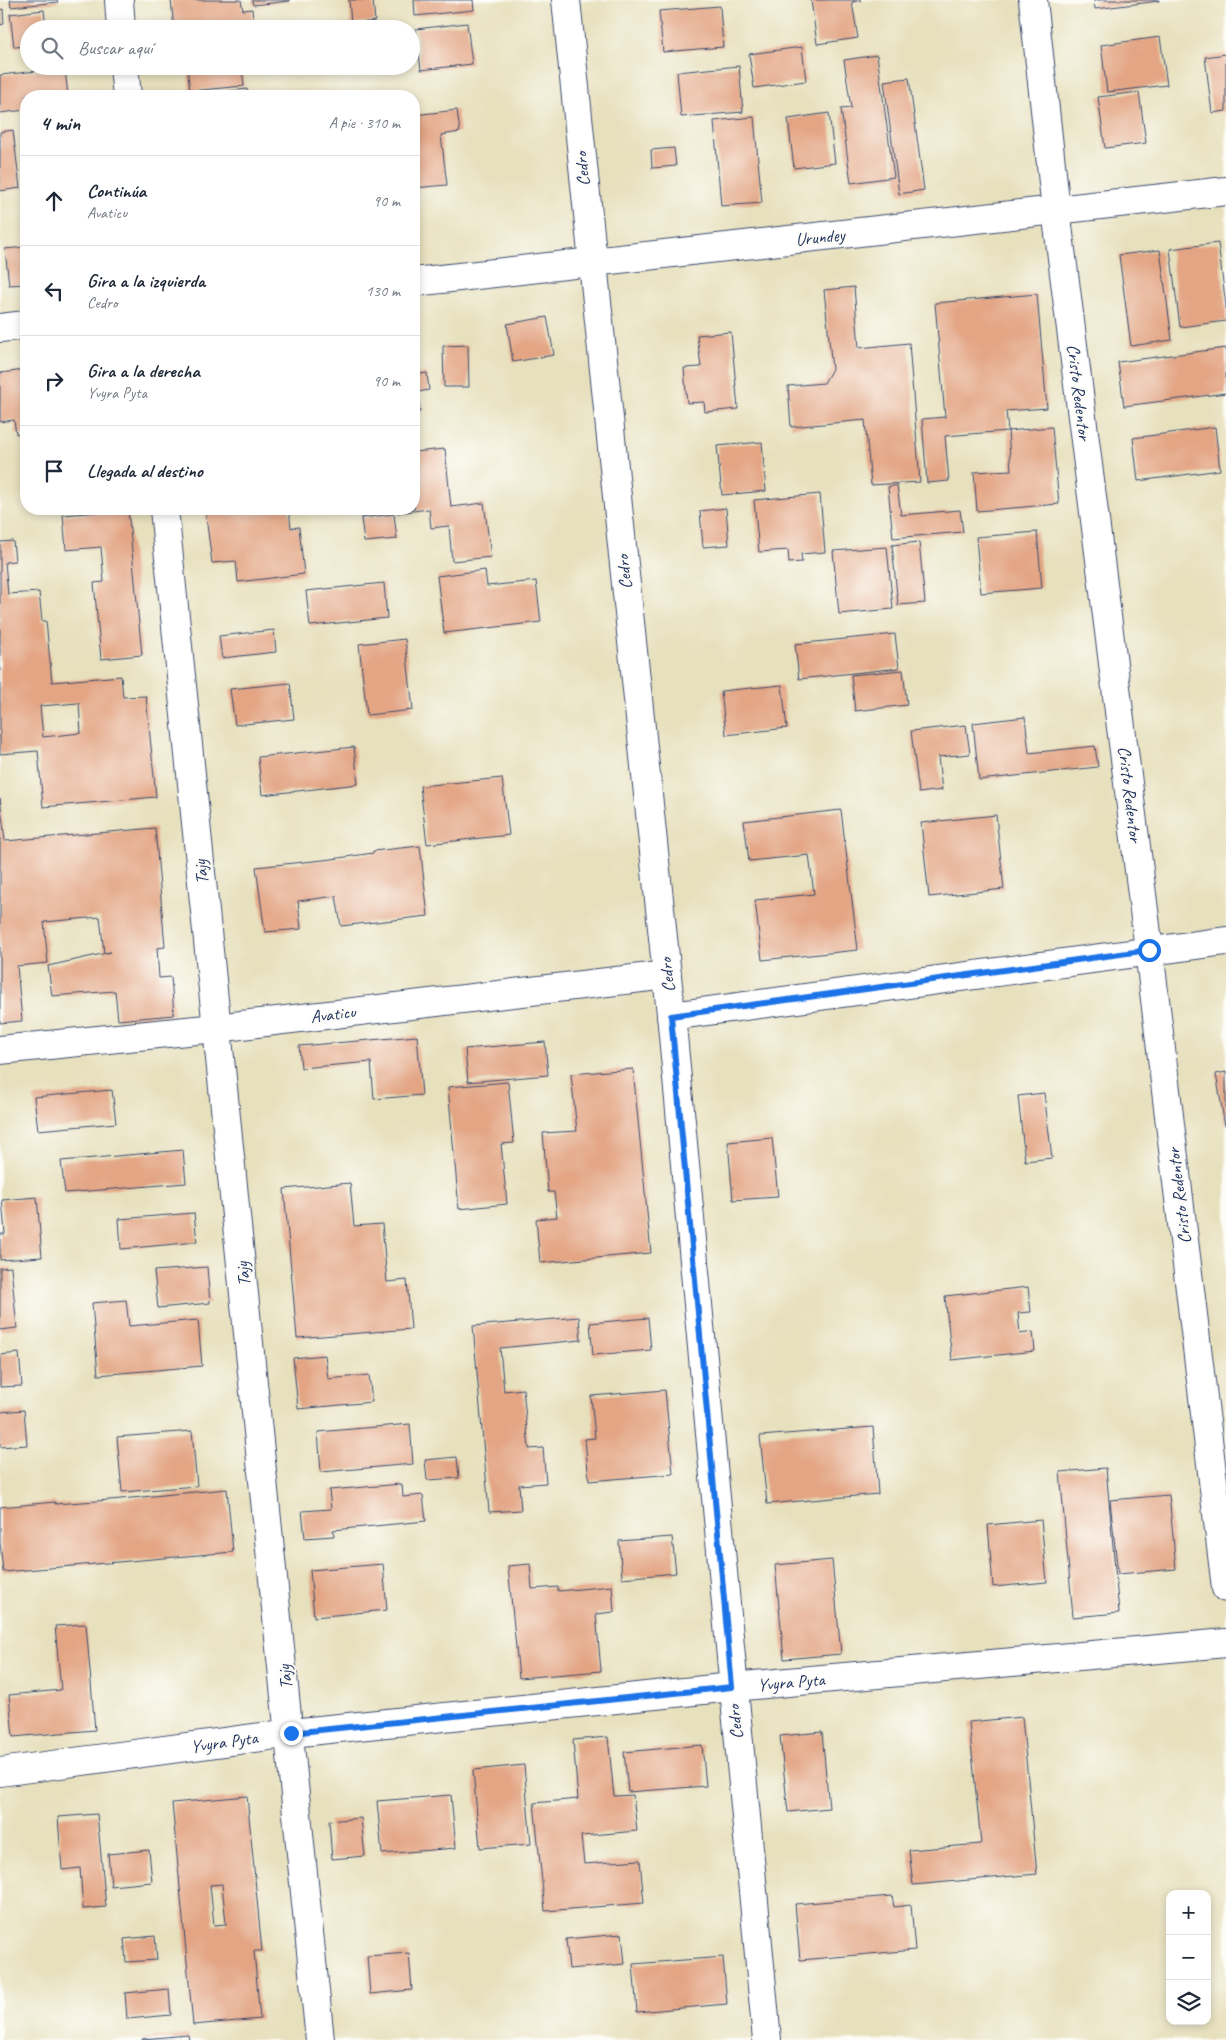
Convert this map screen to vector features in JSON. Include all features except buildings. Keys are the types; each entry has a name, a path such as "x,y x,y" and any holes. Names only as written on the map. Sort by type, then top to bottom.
{"street":[{"path":"119,0 120,20"},
{"name":"Cedro","path":"566,0 591,262 667,975 732,1687 767,2040"},
{"name":"Cristo Redentor","path":"1033,0 1056,210 1149,950 1226,1588"},
{"path":"125,75 126,90"},
{"name":"Urundey","path":"420,281 1226,191"},
{"path":"0,328 20,326"},
{"name":"Tajy","path":"165,515 216,1028 291,1733 320,2040"},
{"path":"671,1016 1226,940"},
{"name":"Avaticu","path":"0,1050 216,1028 667,975"},
{"name":"Yvyra Pyta","path":"0,1772 291,1733 732,1687 1226,1643"}],"route":[{"path":"291,1733 732,1687 671,1016 1149,950"}]}
